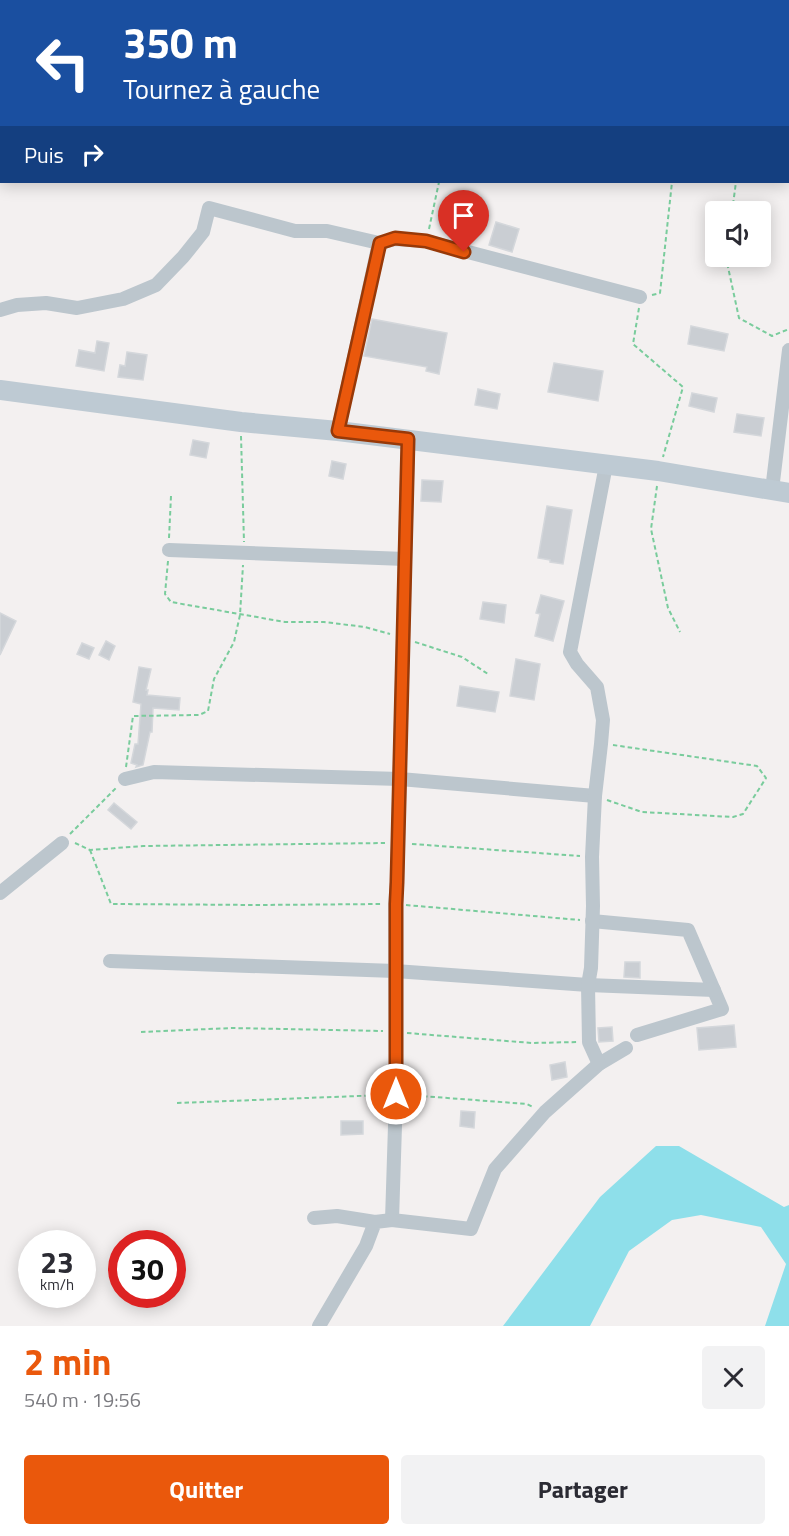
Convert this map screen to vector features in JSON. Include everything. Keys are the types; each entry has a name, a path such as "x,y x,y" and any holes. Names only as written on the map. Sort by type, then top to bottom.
{"main road":[{"path":"0,390 240,422 408,439 658,471 781,491"}],"street":[{"path":"0,310 17,305 46,303 77,308 123,299 156,285 203,232 209,208 295,231 327,231 380,243 395,238 426,241 640,297"},
{"path":"338,431 380,243"},
{"path":"781,491 789,350"},
{"path":"392,1221 396,1094 396,904 408,439"},
{"path":"599,1064 590,1042 588,985 591,968 595,796 603,720 597,687 570,652 606,465"},
{"path":"169,550 405,559"},
{"path":"125,779 154,772 400,779 595,796"},
{"path":"0,893 64,841"},
{"path":"592,921 688,930 722,1009 637,1035"},
{"path":"110,961 395,971 588,985 714,990"},
{"path":"314,1218 337,1216 375,1222 392,1221 471,1229 495,1169 545,1112 599,1064 626,1048"},
{"path":"319,1326 366,1246 375,1222"}],"path":[{"path":"426,241 439,183"},
{"path":"672,183 660,293 640,297 633,344 683,387 658,471 651,529 668,608 680,632"},
{"path":"733,201 736,183"},
{"path":"728,267 739,318 772,336 789,329"},
{"path":"240,422 244,553 240,615 234,642 214,679 208,711 199,715 133,716 125,779 64,841 90,850 143,846 398,843 592,857"},
{"path":"171,496 165,594 171,602 285,622 334,623 365,627 462,657 488,674"},
{"path":"595,796 642,812 733,817 743,814 766,778 757,766 601,744"},
{"path":"90,850 111,904 396,904 592,921"},
{"path":"141,1032 232,1028 396,1032 532,1043 590,1042"},
{"path":"177,1104 396,1094 527,1104 545,1112"}],"water":[{"path":"656,1146 679,1146 784,1207 789,1205 789,1326 765,1326 786,1264 761,1227 701,1215 672,1220 629,1251 590,1326 503,1326 600,1197"}],"building":[{"path":"496,222 519,229 512,252 489,245"},
{"path":"372,319 447,333 439,374 426,371 427,367 364,356"},
{"path":"691,326 728,334 724,351 688,344"},
{"path":"97,341 109,343 104,371 76,366 79,350 95,353"},
{"path":"127,352 147,355 143,380 118,377 120,365 125,366"},
{"path":"554,363 603,371 598,401 548,392"},
{"path":"478,389 500,394 497,409 475,405"},
{"path":"692,393 717,398 714,412 689,406"},
{"path":"737,414 764,418 761,436 734,432"},
{"path":"193,440 209,443 206,458 190,455"},
{"path":"332,461 346,464 343,479 329,476"},
{"path":"422,480 443,481 441,502 421,501"},
{"path":"547,506 572,510 563,564 538,558"},
{"path":"541,595 564,601 553,641 535,636 540,614 536,613"},
{"path":"483,602 506,605 504,623 480,619"},
{"path":"0,613 16,621 0,655"},
{"path":"106,641 115,646 109,660 99,655"},
{"path":"82,643 94,648 89,659 77,654"},
{"path":"516,659 540,664 534,700 510,696"},
{"path":"139,667 151,669 147,695 180,698 179,710 153,708 152,732 150,732 143,765 136,767 137,765 131,763 135,744 138,744 141,704 133,702"},
{"path":"460,686 499,692 495,712 457,706"},
{"path":"114,803 137,822 131,829 108,810"},
{"path":"625,962 640,962 640,978 624,977"},
{"path":"734,1025 736,1047 699,1050 697,1028"},
{"path":"612,1027 613,1041 599,1042 598,1028"},
{"path":"565,1062 567,1077 552,1080 550,1065"},
{"path":"461,1111 475,1112 474,1128 460,1126"},
{"path":"341,1121 363,1121 363,1134 341,1135"}],"route":[{"path":"396,1094 396,904 408,439 338,431 380,243 395,238 426,241 464,252"}]}
